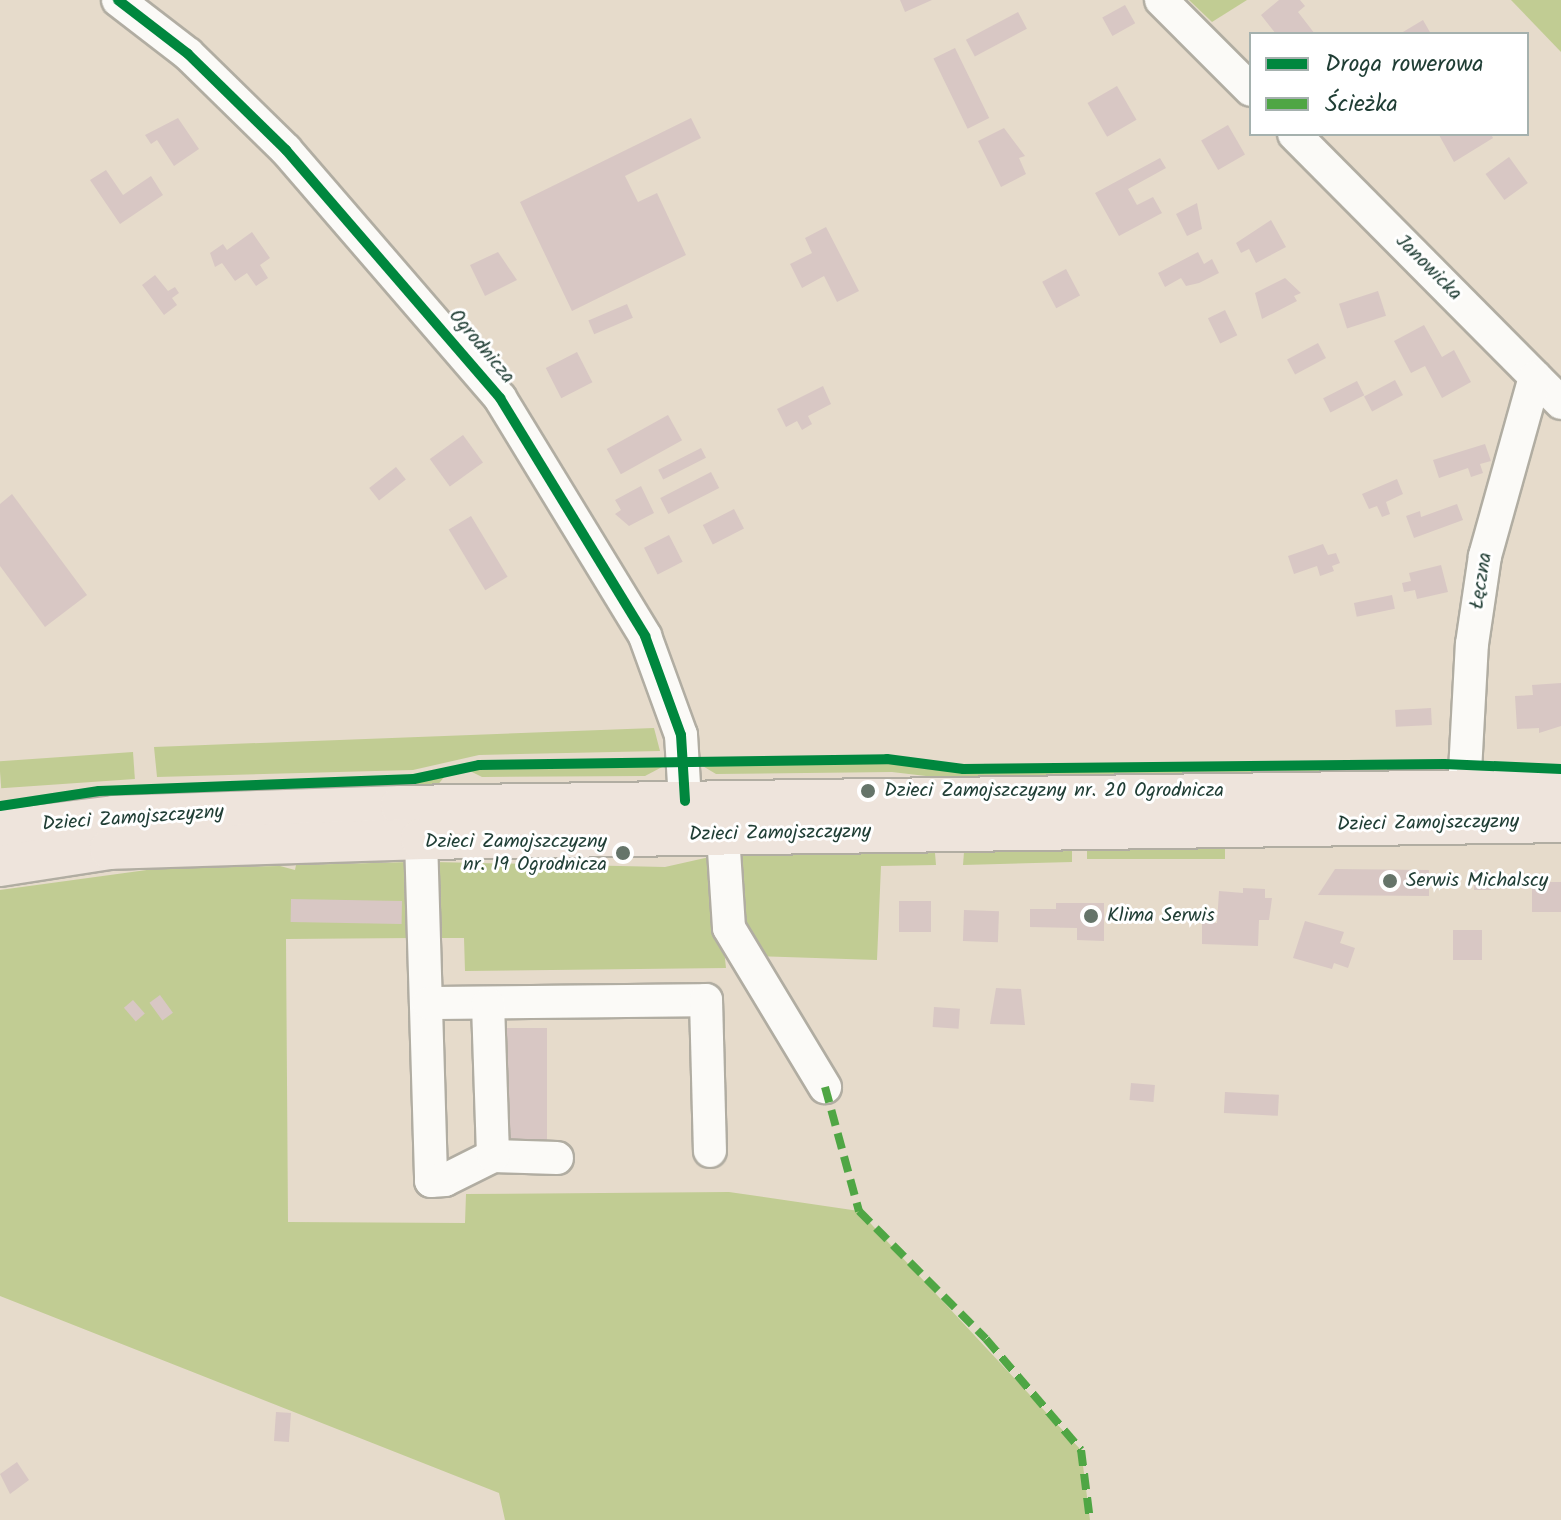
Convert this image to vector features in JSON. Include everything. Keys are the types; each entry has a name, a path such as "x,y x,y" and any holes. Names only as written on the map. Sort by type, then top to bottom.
{"main road":[{"name":"Dzieci Zamojszczyzny","path":"0,830 138,815 685,801 1561,789"},
{"name":"Dzieci Zamojszczyzny","path":"0,866 110,849 421,839 1561,822"}],"street":[{"name":"Ogrodnicza","path":"118,0 188,54 286,150 500,398 645,636 681,735 685,801"},
{"path":"1161,0 1249,88"},
{"name":"Janowicka","path":"1296,136 1561,403"},
{"name":"Łęczna","path":"1464,790 1472,644 1485,556 1535,377"},
{"path":"723,835 729,928 825,1087"},
{"path":"421,839 431,1181 445,1180 493,1156 557,1158"},
{"path":"428,1003 706,1000 710,1151"},
{"path":"488,1004 493,1156"}],"green space":[{"path":"1189,0 1247,0 1212,22"},
{"path":"1511,0 1561,0 1561,52"},
{"path":"654,728 660,751 479,755 413,770 157,777 154,747"},
{"path":"133,752 135,779 1,788 0,761"},
{"path":"894,763 967,773 1447,767 1444,771 977,782 892,772 716,774 701,765"},
{"path":"664,766 645,776 482,777 468,770"},
{"path":"445,776 436,787 168,797 161,790 416,783"},
{"path":"1087,849 1225,849 1225,859 1087,859"},
{"path":"1072,851 1072,862 963,865 964,852"},
{"path":"935,853 936,865 881,866 877,960 756,956 739,931 734,856"},
{"path":"714,856 726,968 465,971 464,938 439,938 434,862 665,867"},
{"path":"411,862 412,938 286,939 288,1222 465,1223 466,1194 729,1192 859,1211 1081,1450 1090,1520 505,1520 499,1493 0,1296 0,890 154,869 280,866 295,870 296,865"}],"building":[{"path":"900,0 932,0 905,12"},
{"path":"1279,0 1300,0 1305,6 1298,12 1313,32 1274,32 1261,15"},
{"path":"1125,5 1135,23 1112,36 1102,18"},
{"path":"1018,12 1027,29 975,56 966,40"},
{"path":"1423,20 1430,32 1403,32"},
{"path":"955,48 989,118 968,129 933,59"},
{"path":"1117,86 1136,120 1107,137 1088,103"},
{"path":"178,118 199,149 174,166 157,140 151,144 145,135"},
{"path":"691,118 701,138 625,176 638,202 657,193 686,255 572,311 520,202"},
{"path":"1228,125 1245,154 1218,170 1201,140"},
{"path":"1004,128 1025,156 1019,158 1026,174 1001,187 978,141"},
{"path":"1440,136 1492,136 1493,138 1454,162"},
{"path":"1509,157 1528,183 1504,200 1486,174"},
{"path":"1160,158 1166,168 1128,189 1137,205 1153,197 1162,213 1119,236 1095,193"},
{"path":"106,170 123,195 151,176 163,195 120,224 90,180"},
{"path":"1197,203 1202,229 1187,236 1176,214"},
{"path":"1271,220 1286,247 1256,263 1249,249 1241,253 1236,243"},
{"path":"826,227 859,291 837,302 824,276 802,288 790,264 812,253 805,238"},
{"path":"252,232 270,258 260,265 268,278 256,286 247,273 235,281 222,263 215,267 210,253 223,244 227,250"},
{"path":"498,252 517,280 485,296 470,265"},
{"path":"1198,252 1204,264 1212,259 1219,273 1186,286 1181,278 1165,287 1158,273"},
{"path":"1066,269 1080,295 1056,308 1042,282"},
{"path":"155,275 168,291 175,287 179,293 172,298 177,305 164,315 142,285"},
{"path":"1285,278 1301,293 1294,296 1297,301 1262,319 1255,293"},
{"path":"1378,291 1386,316 1347,328 1339,304"},
{"path":"627,304 633,318 594,334 588,320"},
{"path":"1225,310 1237,335 1220,343 1208,318"},
{"path":"1424,325 1442,357 1454,350 1471,382 1442,398 1425,366 1411,373 1394,341"},
{"path":"1318,343 1326,358 1295,374 1287,359"},
{"path":"577,352 592,382 561,398 546,368"},
{"path":"1395,380 1403,395 1372,411 1364,396"},
{"path":"1357,381 1364,395 1330,413 1323,398"},
{"path":"823,386 831,404 808,416 812,424 802,430 797,421 786,427 777,409"},
{"path":"668,415 682,440 621,474 607,449"},
{"path":"463,435 483,463 450,487 430,459"},
{"path":"1485,444 1491,461 1480,464 1483,473 1471,477 1468,468 1439,478 1433,460"},
{"path":"701,448 706,458 663,480 658,470"},
{"path":"396,467 406,480 379,501 369,488"},
{"path":"711,472 719,488 668,514 660,498"},
{"path":"1397,479 1403,494 1386,502 1390,514 1382,517 1377,506 1369,509 1362,494"},
{"path":"641,486 654,513 629,526 615,514 621,510 615,500"},
{"path":"12,494 87,595 45,627 0,566 0,504"},
{"path":"1457,504 1463,520 1414,538 1406,516 1420,511 1421,517"},
{"path":"734,509 744,529 713,544 703,525"},
{"path":"471,516 508,577 485,590 449,529"},
{"path":"669,535 683,562 658,574 644,548"},
{"path":"1323,544 1328,555 1336,553 1340,563 1332,566 1334,571 1320,576 1317,566 1294,574 1288,556"},
{"path":"1441,565 1448,592 1417,599 1415,590 1404,592 1402,583 1411,581 1409,573"},
{"path":"1392,595 1395,609 1357,617 1354,603"},
{"path":"1561,683 1561,726 1539,733 1539,728 1517,729 1515,696 1533,695 1532,685"},
{"path":"1431,708 1432,725 1396,727 1395,710"},
{"name":"Serwis Michalscy","path":"1335,869 1429,870 1429,896 1318,895"},
{"path":"1474,870 1491,870 1491,890 1474,890"},
{"path":"1532,882 1561,882 1561,912 1532,912"},
{"path":"1243,888 1265,889 1265,898 1272,898 1269,920 1259,920 1258,946 1202,944 1202,922 1217,923 1219,891 1243,893"},
{"path":"291,899 402,901 402,924 291,922"},
{"path":"899,901 931,901 931,932 899,932"},
{"path":"1056,903 1104,903 1104,941 1077,940 1077,928 1030,927 1030,909 1056,909"},
{"path":"964,910 999,911 998,942 963,941"},
{"path":"1305,921 1344,932 1340,943 1355,948 1348,968 1334,963 1332,969 1293,958"},
{"path":"1453,930 1482,930 1482,960 1453,960"},
{"path":"996,988 1021,989 1025,1025 990,1024"},
{"path":"160,995 173,1013 162,1020 149,1003"},
{"path":"133,1000 145,1014 136,1021 124,1008"},
{"path":"934,1007 960,1009 959,1029 933,1027"},
{"path":"506,1028 547,1028 547,1142 506,1142"},
{"path":"1131,1083 1155,1085 1153,1102 1130,1100"},
{"path":"1225,1092 1279,1095 1278,1116 1224,1113"},
{"path":"276,1412 291,1413 289,1442 274,1441"},
{"path":"17,1462 29,1480 10,1494 0,1474"}],"marked path":[{"path":"825,1087 859,1211 986,1339 1081,1450 1090,1520"}],"cycle path":[{"path":"118,0 188,54 286,150 500,398 645,636 681,735 685,801"},
{"path":"0,806 99,791 414,779 479,765 887,759 963,769 1444,764 1561,769"}],"place":[{"name":"Dzieci Zamojszczyzny nr. 20 Ogrodnicza","path":"868,791"},
{"name":"Dzieci Zamojszczyzny nr. 19 Ogrodnicza","path":"623,853"},
{"name":"Serwis Michalscy","path":"1390,881"},
{"name":"Klima Serwis","path":"1091,916"}]}
